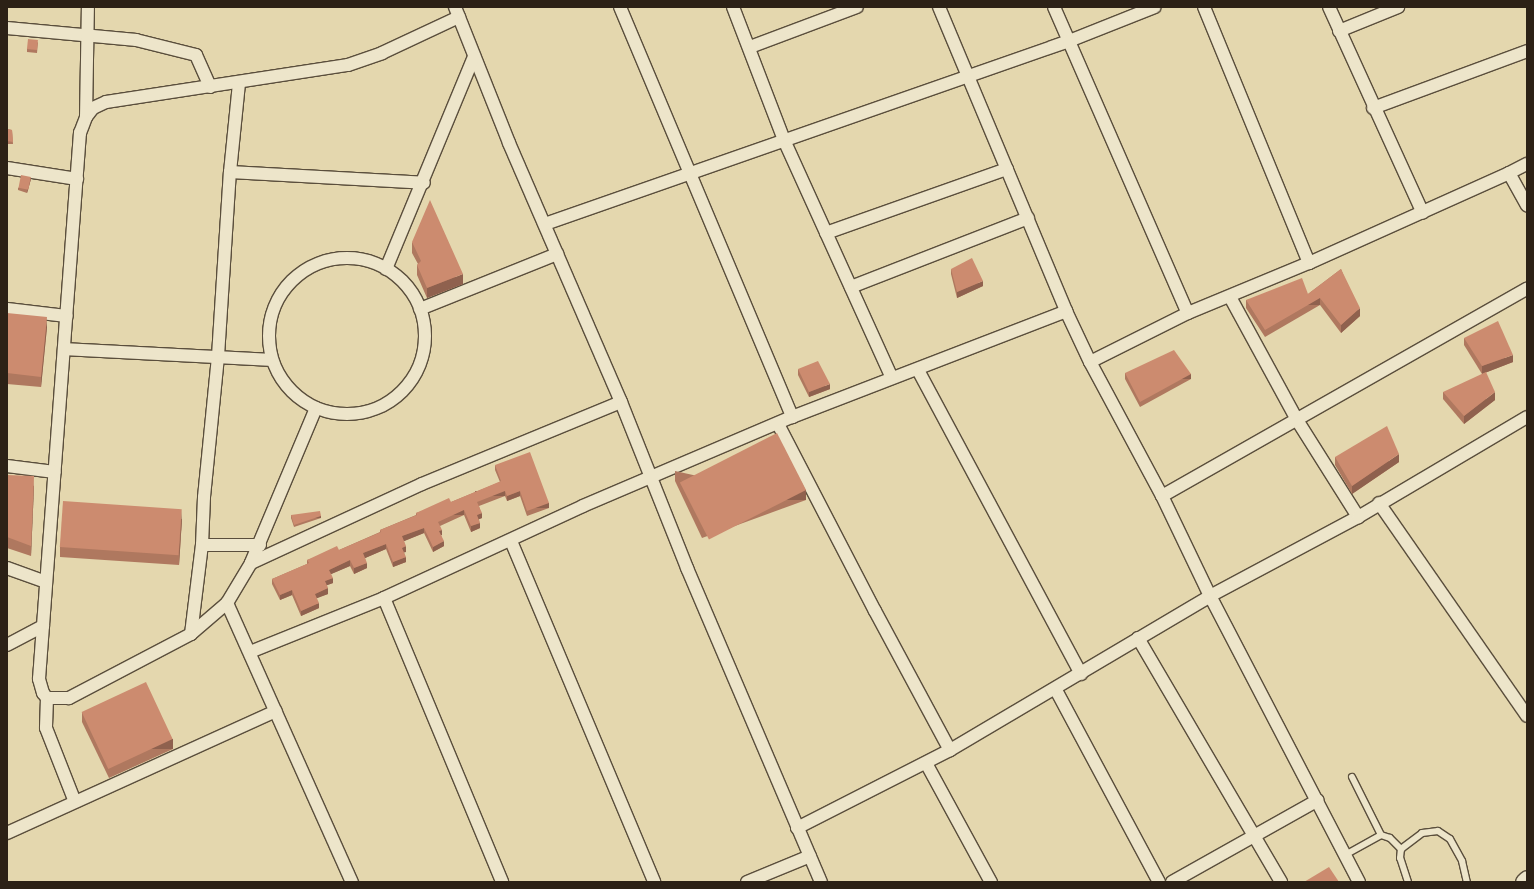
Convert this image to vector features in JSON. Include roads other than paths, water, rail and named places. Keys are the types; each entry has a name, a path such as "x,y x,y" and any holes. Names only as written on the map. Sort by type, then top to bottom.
{"street":[{"path":"75,802 46,728 47,698 43,693 39,679 80,133 86,116 88,7"},
{"path":"620,7 688,173 792,417"},
{"path":"733,7 750,47 784,140 892,378"},
{"path":"750,47 857,7"},
{"path":"939,7 1066,311 1090,362 1162,496 1210,596 1318,800 1359,882"},
{"path":"1054,7 1188,313"},
{"path":"545,224 1069,41 1155,7"},
{"path":"1204,7 1309,263"},
{"path":"1329,7 1373,108 1423,213"},
{"path":"1339,31 1398,7"},
{"path":"86,116 93,108 106,102 239,83 348,65 382,54 457,12 474,57 621,402 687,568 821,882"},
{"path":"7,28 136,40 196,56 210,87"},
{"path":"1373,108 1527,51"},
{"path":"386,269 424,183 442,130 474,57"},
{"path":"191,634 202,545 204,497 218,356 230,172 239,83"},
{"path":"1090,362 1188,313 1230,297 1423,213 1527,164"},
{"path":"7,168 77,179"},
{"path":"826,233 1007,169"},
{"path":"230,172 424,183"},
{"path":"1509,173 1527,206"},
{"path":"851,287 1028,218"},
{"path":"420,308 557,254"},
{"path":"340,258 364,260 386,269 400,279 412,293 420,308 424,328 424,348 418,368 408,385 393,399 376,409 356,414 336,414 316,408 289,389 272,360 268,337 271,314 281,293 297,276 318,264 340,258"},
{"path":"1162,496 1527,289"},
{"path":"1230,297 1296,420 1358,517"},
{"path":"7,309 66,316"},
{"path":"250,652 384,598 511,541 583,506 652,478 792,417 892,378 918,370 1066,311"},
{"path":"64,349 272,360"},
{"path":"918,370 1081,674"},
{"path":"252,563 422,484 621,402"},
{"path":"47,698 69,698 191,634 227,603 252,563 316,408"},
{"path":"797,828 950,750 1056,690 1138,638 1210,596 1358,517 1379,503 1527,417"},
{"path":"778,424 875,611 950,750"},
{"path":"7,466 55,472"},
{"path":"1379,503 1527,716"},
{"path":"511,541 654,882"},
{"path":"202,545 260,545"},
{"path":"7,568 46,582"},
{"path":"384,598 502,882"},
{"path":"227,603 352,882"},
{"path":"7,645 43,626"},
{"path":"1138,638 1281,882"},
{"path":"1056,690 1159,882"},
{"path":"7,833 276,710"},
{"path":"926,763 990,882"},
{"path":"1172,882 1318,800"},
{"path":"747,882 810,856"},
{"path":"1524,882 1527,879"}],"lane":[{"path":"1352,777 1381,836"},
{"path":"1408,882 1400,858 1401,850 1422,833 1438,831 1450,839 1462,861 1467,882"},
{"path":"1346,854 1381,836 1390,838 1401,850"}]}
